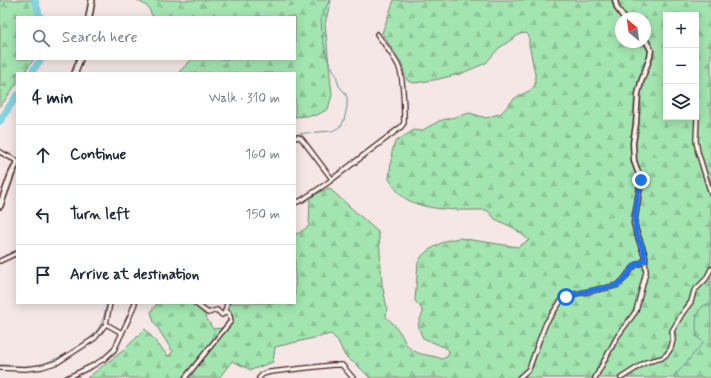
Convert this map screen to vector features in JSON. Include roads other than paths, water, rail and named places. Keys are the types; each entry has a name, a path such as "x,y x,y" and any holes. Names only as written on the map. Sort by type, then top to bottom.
{"main road":[{"path":"89,16 92,0"},
{"path":"75,72 80,60"},
{"path":"0,206 10,175 16,164"}],"street":[{"path":"615,0 616,8 619,12"},
{"path":"296,203 326,184 401,127 404,123 401,74 398,65 377,34"},
{"path":"595,378 617,337 636,311 646,272 646,256 634,223 641,180 634,161 632,143 636,124 638,94 650,57 650,48"},
{"path":"698,120 696,141 711,194"},
{"path":"296,138 301,138 332,179"},
{"path":"0,152 16,161"},
{"path":"0,261 16,253"},
{"path":"519,378 529,369 538,341 546,323 560,301 575,294 618,284 636,265 645,261"},
{"path":"621,378 646,362 662,358 672,348 674,340 672,331 691,302 694,291 706,280 711,269"},
{"path":"0,368 36,368 58,362 95,338 106,324 110,304"},
{"path":"66,378 104,359 114,350 135,304"},
{"path":"196,304 208,313 217,310 222,315 226,312"},
{"path":"226,312 227,304"},
{"path":"185,378 231,321 229,313 226,312"},
{"path":"106,324 122,332"},
{"path":"259,378 263,374 270,372 342,365 352,378"}],"waterway":[{"path":"35,0 40,16"},
{"path":"296,135 332,131 342,125 344,120 347,107 347,97 339,86 336,75 327,58 322,36 321,16 330,0"},
{"path":"32,72 40,60"},
{"path":"0,121 16,97"},
{"path":"672,378 703,343 697,337 697,317 699,310 705,305 711,303"},
{"path":"0,365 39,365 76,349 96,332 103,318 107,304"}]}
